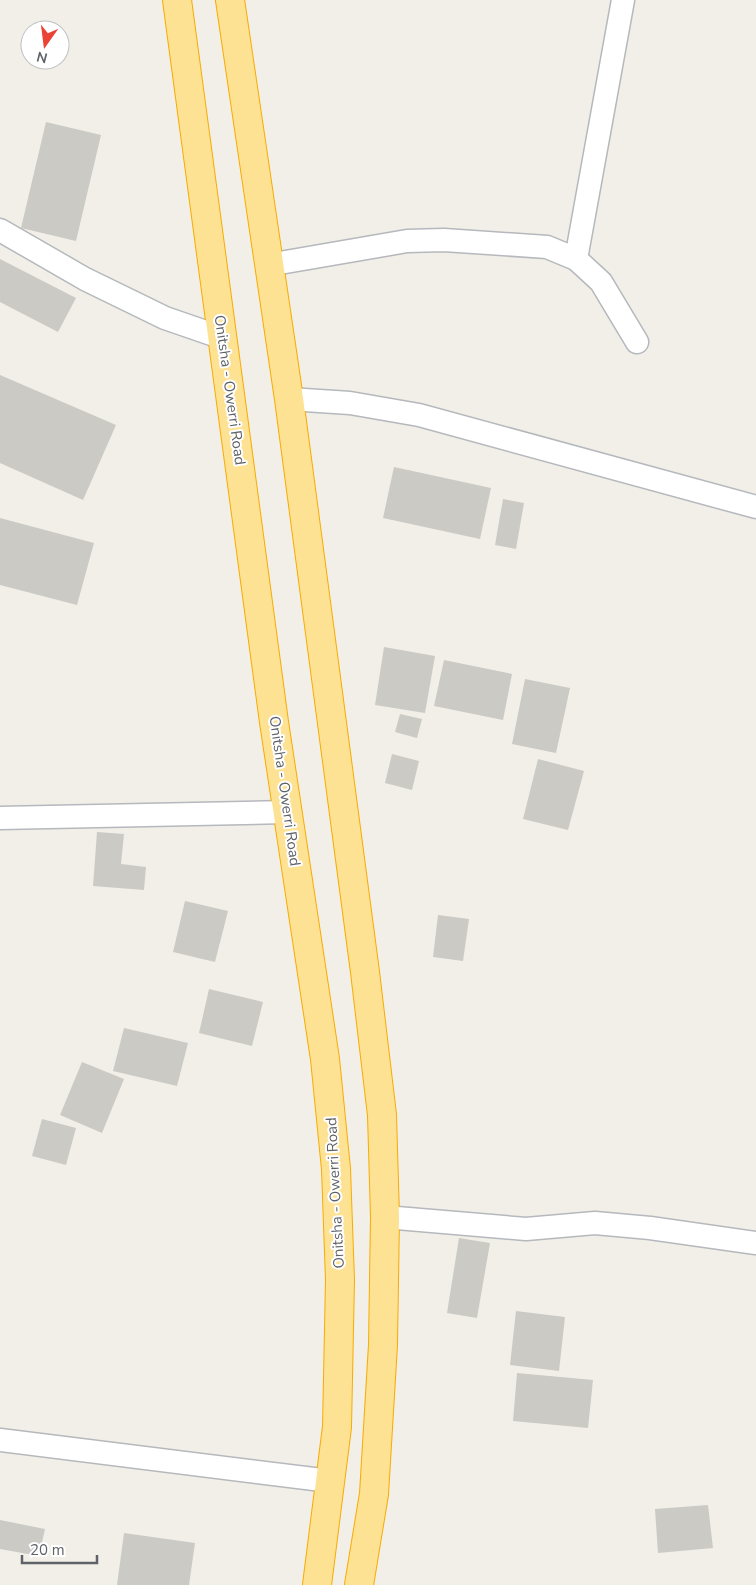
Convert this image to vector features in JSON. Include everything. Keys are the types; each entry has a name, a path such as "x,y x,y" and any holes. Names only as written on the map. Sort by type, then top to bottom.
{"highway":[{"name":"Onitsha - Owerri Road","path":"177,0 274,722 325,1059 336,1169 340,1280 338,1407 317,1585"},
{"path":"230,0 289,399 382,1115 385,1217 383,1345 374,1494 359,1585"}],"street":[{"path":"576,259 623,0"},
{"path":"0,230 85,279 165,318 223,338"},
{"path":"268,265 407,241 444,240 547,247 576,259 601,282 637,342"},
{"path":"289,399 350,403 419,415 756,507"},
{"path":"0,818 288,812"},
{"path":"385,1217 526,1229 594,1222 756,1243"},
{"path":"0,1440 330,1481"}],"building":[{"path":"46,122 101,135 76,241 21,228"},
{"path":"0,259 76,298 58,332 0,302"},
{"path":"0,375 116,425 83,500 0,463"},
{"path":"394,467 491,488 480,539 383,518"},
{"path":"503,499 524,503 516,549 495,545"},
{"path":"0,518 94,543 77,605 0,585"},
{"path":"384,647 435,656 425,713 375,705"},
{"path":"444,660 512,674 503,720 434,706"},
{"path":"525,679 570,688 556,753 512,744"},
{"path":"400,714 422,719 417,738 395,732"},
{"path":"392,754 419,761 412,790 385,783"},
{"path":"538,759 584,771 568,830 523,819"},
{"path":"97,832 124,834 121,864 146,867 144,890 93,886"},
{"path":"185,901 228,911 215,962 173,952"},
{"path":"438,915 469,919 463,961 433,957"},
{"path":"209,989 263,1002 252,1046 199,1033"},
{"path":"124,1028 188,1043 177,1086 113,1071"},
{"path":"82,1062 124,1079 102,1133 60,1115"},
{"path":"42,1119 76,1128 66,1165 32,1156"},
{"path":"459,1238 490,1243 477,1318 447,1313"},
{"path":"516,1311 565,1317 559,1371 510,1365"},
{"path":"517,1373 593,1380 588,1428 513,1421"},
{"path":"708,1505 713,1548 658,1553 655,1509"},
{"path":"0,1520 45,1529 39,1556 0,1549"},
{"path":"124,1533 195,1543 189,1585 117,1585"}]}
